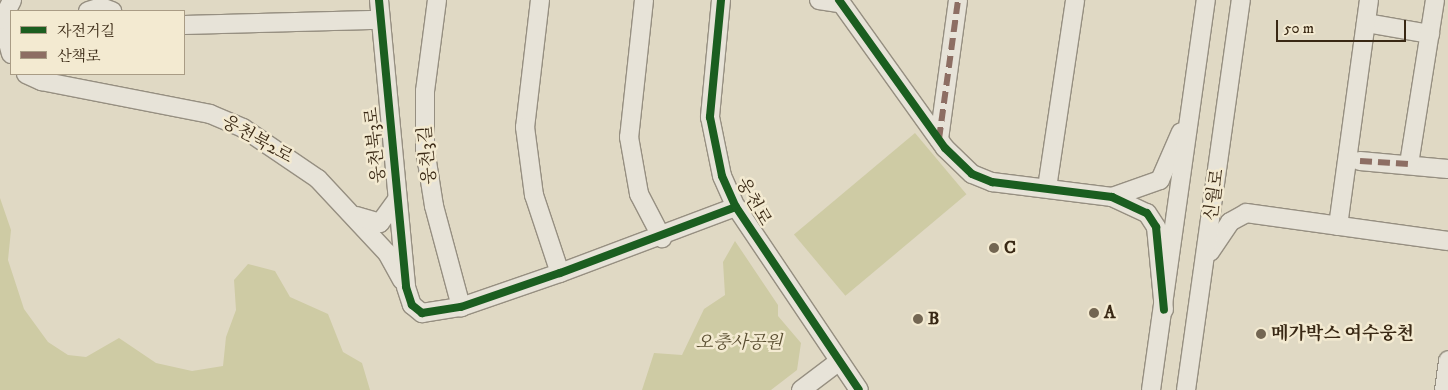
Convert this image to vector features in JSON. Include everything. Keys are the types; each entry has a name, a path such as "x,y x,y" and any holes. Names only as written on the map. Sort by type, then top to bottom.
{"street":[{"path":"10,50 2,20 12,0"},
{"name":"웅천북3로","path":"379,0 406,286"},
{"name":"웅천3길","path":"437,0 425,91 425,149 434,206 460,307"},
{"path":"540,0 525,127 534,195 560,273"},
{"path":"644,0 629,137 639,194 662,238"},
{"name":"웅천로","path":"721,0 710,129 722,176 736,207 838,362 860,390"},
{"path":"819,0 839,1 939,139 979,177 1112,197 1137,206 1153,219 1164,310"},
{"path":"939,139 958,0"},
{"path":"1047,188 1075,0"},
{"name":"신월로","path":"1151,390 1164,310 1206,0"},
{"name":"신월로","path":"1186,390 1207,256 1241,0"},
{"path":"1338,226 1369,0"},
{"path":"1409,164 1435,0"},
{"path":"91,10 101,7 109,10"},
{"path":"185,25 380,20"},
{"path":"1366,23 1430,34"},
{"name":"웅천북2로","path":"28,75 41,81 210,114 243,128 318,178 387,253 406,286"},
{"path":"1112,197 1160,180 1190,109"},
{"path":"1360,161 1448,169"},
{"path":"353,215 380,222 397,200"},
{"path":"406,286 412,305 422,313 460,307 662,238 736,207"},
{"path":"1207,256 1230,222 1241,214 1448,241"},
{"path":"1444,390 1448,360"},
{"path":"801,390 838,362"}],"green space":[{"path":"915,133 966,194 845,296 794,235"},
{"path":"0,198 11,230 8,260 24,309 48,342 68,355 86,357 119,338 156,363 192,371 223,366 226,337 236,310 234,280 248,264 275,271 290,297 328,314 343,352 362,363 370,390 0,390"},
{"name":"오충사공원","path":"735,241 778,305 778,316 801,343 797,370 771,390 642,390 654,353 682,355 704,309 725,295 723,262"}],"marked path":[{"path":"939,139 958,0"},
{"path":"1360,161 1409,164"}],"cycle path":[{"path":"379,0 406,287 412,305 422,313 461,307 560,273 736,207"},
{"path":"721,0 710,117 722,176 736,207 859,390"},
{"path":"839,0 945,148 972,174 992,182 1112,197 1147,213 1156,227 1164,310"}],"place":[{"name":"C","path":"994,248"},
{"name":"A","path":"1094,313"},
{"name":"B","path":"918,319"},
{"name":"메가박스 여수웅천","path":"1261,334"}]}
